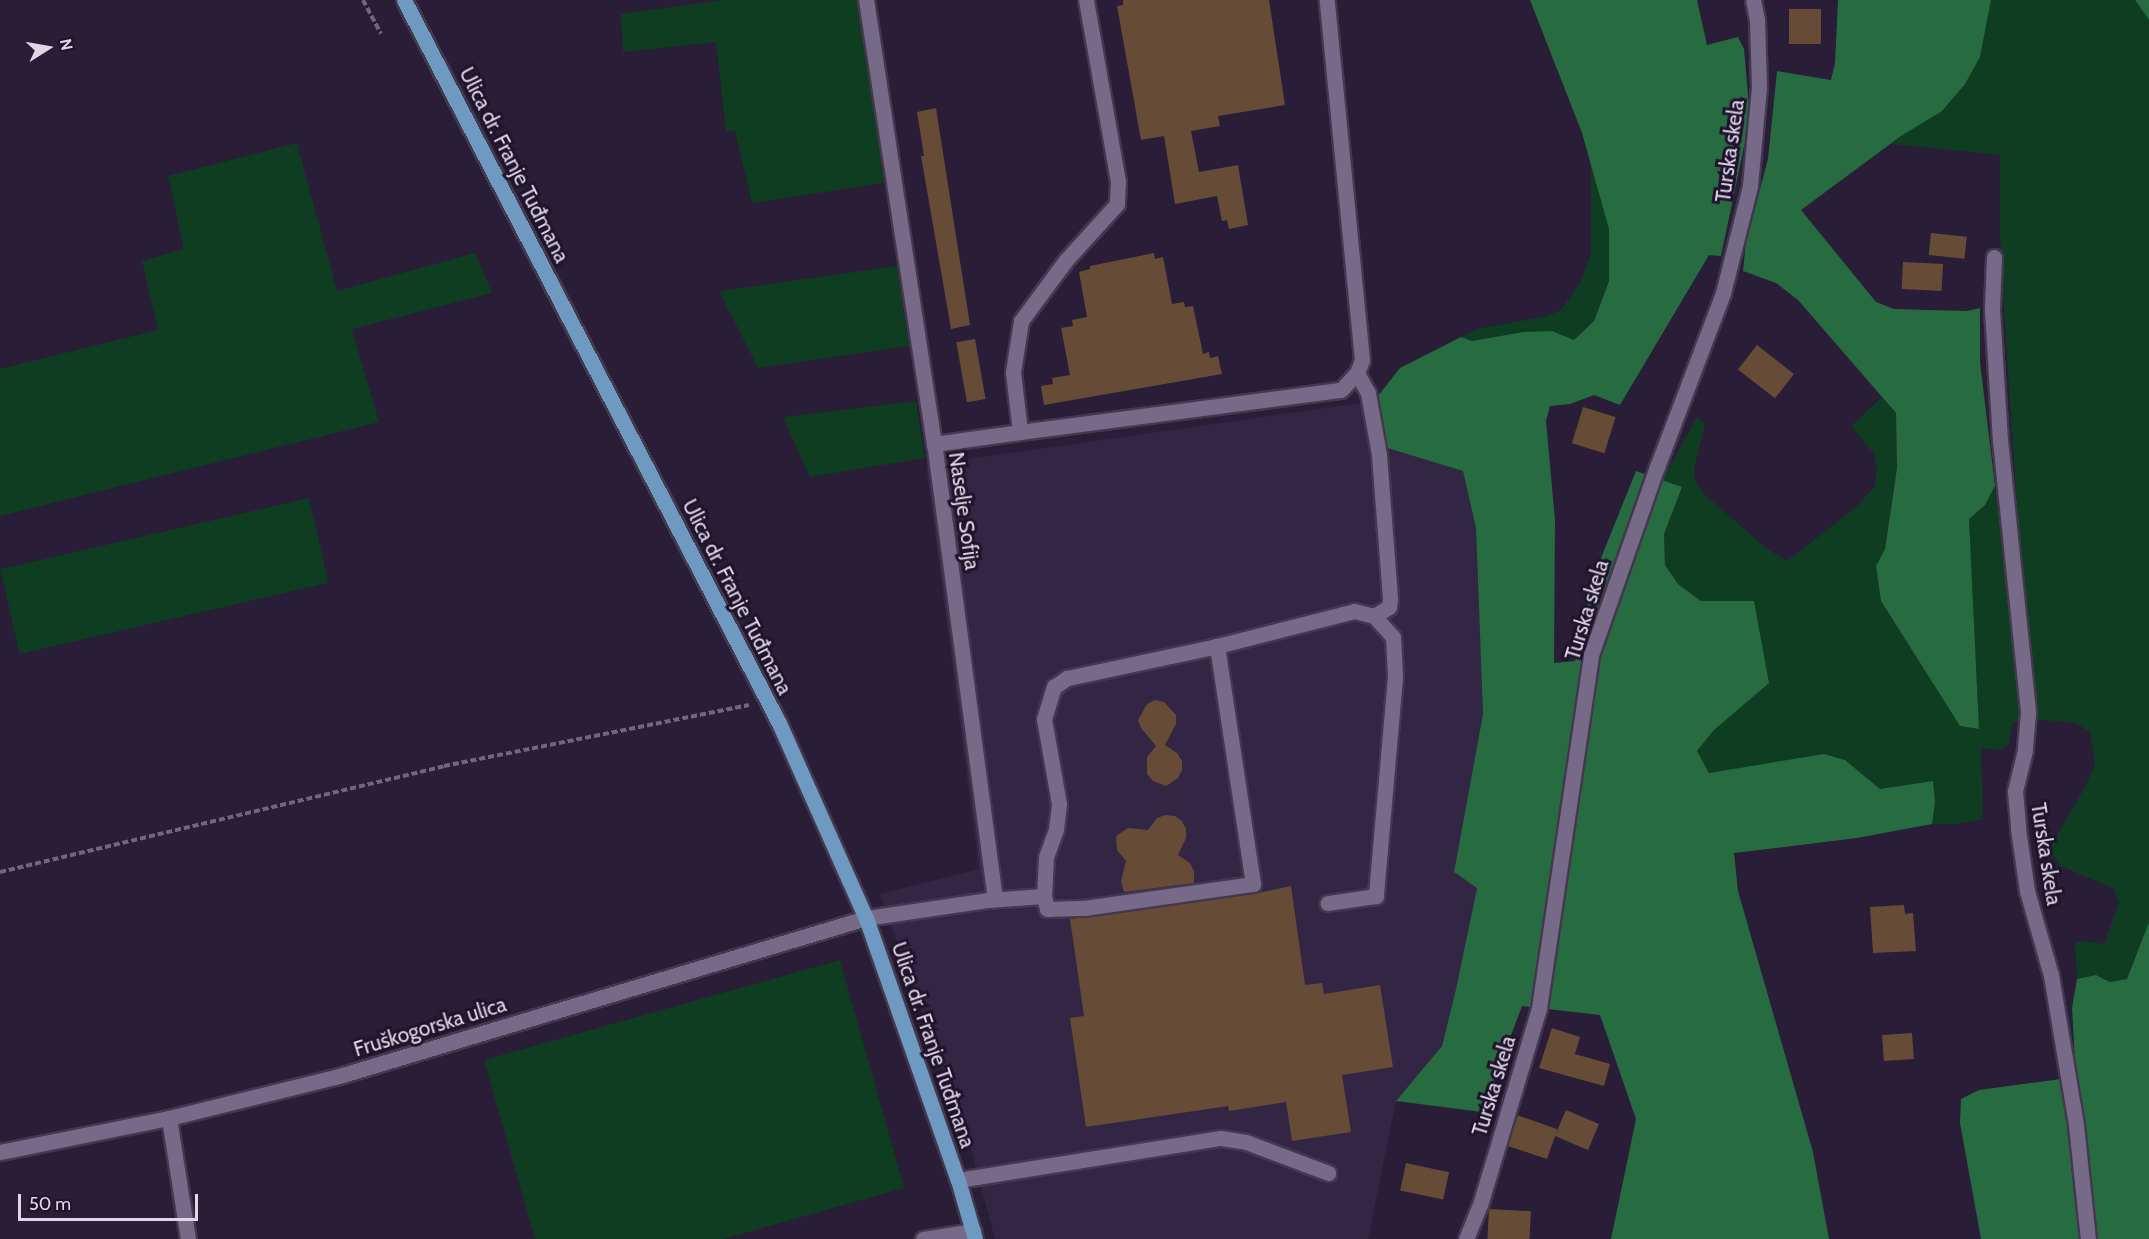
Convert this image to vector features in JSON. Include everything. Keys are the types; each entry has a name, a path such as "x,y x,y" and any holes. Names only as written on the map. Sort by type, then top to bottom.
{"main road":[{"name":"Ulica dr. Franje Tuđmana","path":"404,0 767,701 866,918 958,1180 974,1235"}],"street":[{"name":"Naselje Sofija","path":"866,0 934,444 995,899 987,900"},
{"path":"1020,432 1013,372 1021,321 1066,260 1117,204 1118,182 1086,0"},
{"path":"934,444 1341,390 1357,373 1362,360 1327,0"},
{"name":"Turska skela","path":"1466,1239 1487,1183 1539,1008 1592,655 1657,467 1723,293 1750,186 1759,87 1757,20 1753,0"},
{"name":"Turska skela","path":"1994,257 1992,310 2000,440 2028,712 2025,750 2015,791 2018,829 2027,891 2051,975 2076,1125 2088,1239"},
{"path":"1357,373 1368,393 1379,455 1390,599 1389,607 1374,616"},
{"path":"1218,646 1253,884 1084,908 1047,909 1044,896 1046,857 1056,829 1059,804 1044,719 1054,687 1066,678 1218,646 1354,611 1374,616 1393,637 1395,677 1376,896 1328,903"},
{"path":"866,918 987,900 1044,896"},
{"name":"Fruškogorska ulica","path":"0,1152 169,1118 339,1076 866,918"},
{"path":"169,1118 188,1239"},
{"path":"958,1180 1221,1138 1246,1142 1328,1173"},
{"path":"923,1239 974,1235"}],"path":[{"path":"363,0 381,34"},
{"path":"0,872 444,766 767,701"}],"shaded area":[{"path":"1374,401 1384,447 1463,471 1476,528 1483,714 1454,872 1477,887 1456,989 1442,1046 1396,1101 1368,1239 995,1239 970,1146 880,894 979,869 926,465"}],"green space":[{"path":"723,0 858,0 884,183 752,203 735,131 726,131 716,42 623,52 621,14"},
{"path":"1530,0 1697,0 1707,45 1738,37 1744,49 1750,118 1721,256 1709,255 1620,405 1594,395 1570,404 1550,406 1546,421 1555,520 1554,663 1575,661 1593,578 1636,471 1682,487 1664,534 1665,565 1678,584 1701,601 1754,601 1769,683 1714,730 1697,751 1709,773 1824,754 1845,760 1880,789 1933,781 1935,802 1932,824 1857,838 1734,853 1738,891 1813,1152 1829,1239 1611,1239 1636,1119 1600,1015 1522,1006 1482,1112 1396,1101 1442,1046 1456,989 1477,888 1454,872 1483,714 1476,528 1463,471 1384,447 1374,401 1400,368 1461,337 1472,341 1523,332 1552,331 1574,340 1594,321 1609,281 1609,229 1582,133"},
{"path":"1838,0 1991,0 1980,57 1965,84 1942,111 1901,136 1801,210 1876,302 1894,309 1967,311 1980,308 1980,362 1995,486 1985,505 1969,519 1979,729 1960,726 1881,601 1876,566 1885,549 1897,468 1896,413 1798,300 1776,283 1743,271 1746,242 1768,159 1777,71 1831,80 1835,63"},
{"path":"1991,0 2135,0 2149,20 2149,922 2127,979 2110,982 2096,975 2077,979 2075,943 2085,941 2104,944 2119,903 2114,889 2059,865 2049,849 2086,785 2095,763 2090,732 2075,723 2045,720 2013,722 2009,744 2001,750 1981,748 1983,819 1957,824 1932,824 1935,802 1932,781 1880,789 1845,760 1824,754 1709,773 1697,752 1714,730 1769,682 1754,601 1701,601 1678,584 1665,565 1664,534 1682,487 1662,481 1697,417 1705,424 1694,469 1695,481 1706,496 1766,548 1787,561 1856,507 1874,487 1877,469 1874,454 1851,426 1882,397 1896,414 1897,468 1885,549 1876,566 1881,601 1960,726 1979,729 1969,518 1985,505 1995,486 2019,688 2029,685 2000,238 2000,155 1892,144 1980,57"},
{"path":"2135,0 2149,0 2149,20"},
{"path":"297,143 337,291 475,253 492,293 352,329 379,422 0,516 0,369 158,330 142,261 184,249 168,176"},
{"path":"1591,164 1609,229 1609,281 1594,321 1574,340 1552,331 1523,332 1472,341 1461,337 1477,329 1547,316 1561,310 1581,281 1591,253"},
{"path":"897,266 909,346 758,368 719,291"},
{"path":"916,401 925,458 810,477 783,417"},
{"path":"309,498 329,583 20,654 0,569"},
{"path":"2149,922 2149,1239 1981,1239 1960,1123 1961,1099 1979,1090 2061,1079 2072,1075 2075,1061 2072,1008 2077,979 2096,975 2110,982 2127,979"},
{"path":"840,960 904,1188 723,1239 535,1239 484,1060"}],"building":[{"path":"1123,0 1269,0 1285,105 1218,116 1220,126 1191,131 1199,172 1238,165 1248,225 1229,229 1227,220 1222,221 1217,196 1175,204 1164,136 1141,140 1117,6 1123,5"},
{"path":"1789,9 1821,9 1821,44 1789,44"},
{"path":"936,108 970,325 951,329 921,156 924,156 917,112"},
{"path":"1931,233 1967,237 1965,259 1929,255"},
{"path":"1154,253 1155,259 1163,257 1172,304 1184,302 1185,307 1193,306 1203,354 1209,352 1210,358 1218,356 1222,374 1044,405 1041,386 1053,384 1052,378 1070,375 1061,328 1073,326 1072,320 1087,317 1079,272 1090,269 1090,266"},
{"path":"1903,262 1943,264 1942,291 1902,289"},
{"path":"975,339 986,399 967,402 956,342"},
{"path":"1757,345 1794,374 1775,398 1738,369"},
{"path":"1583,407 1616,417 1604,453 1572,443"},
{"path":"1155,700 1164,702 1176,715 1176,724 1165,745 1177,753 1182,761 1182,770 1178,778 1166,786 1153,781 1147,774 1147,757 1156,746 1141,728 1138,720 1147,704"},
{"path":"1165,815 1175,816 1182,821 1186,829 1186,838 1178,855 1190,863 1194,871 1194,883 1124,892 1121,881 1126,861 1117,850 1116,836 1128,828 1148,830 1157,818"},
{"path":"1291,886 1305,985 1322,983 1324,994 1380,985 1393,1067 1342,1075 1351,1132 1292,1141 1286,1102 1229,1111 1228,1106 1086,1127 1070,1018 1084,1016 1070,919 1254,894"},
{"path":"1904,905 1905,914 1913,913 1916,951 1873,953 1870,907"},
{"path":"1552,1028 1580,1037 1575,1054 1610,1064 1604,1086 1539,1068"},
{"path":"1912,1033 1914,1059 1884,1061 1882,1035"},
{"path":"1566,1110 1599,1124 1588,1150 1555,1136 1547,1159 1508,1146 1517,1115 1557,1129 1556,1133"},
{"path":"1406,1163 1449,1172 1443,1200 1400,1190"},
{"path":"1489,1209 1531,1211 1529,1239 1487,1239"}]}
